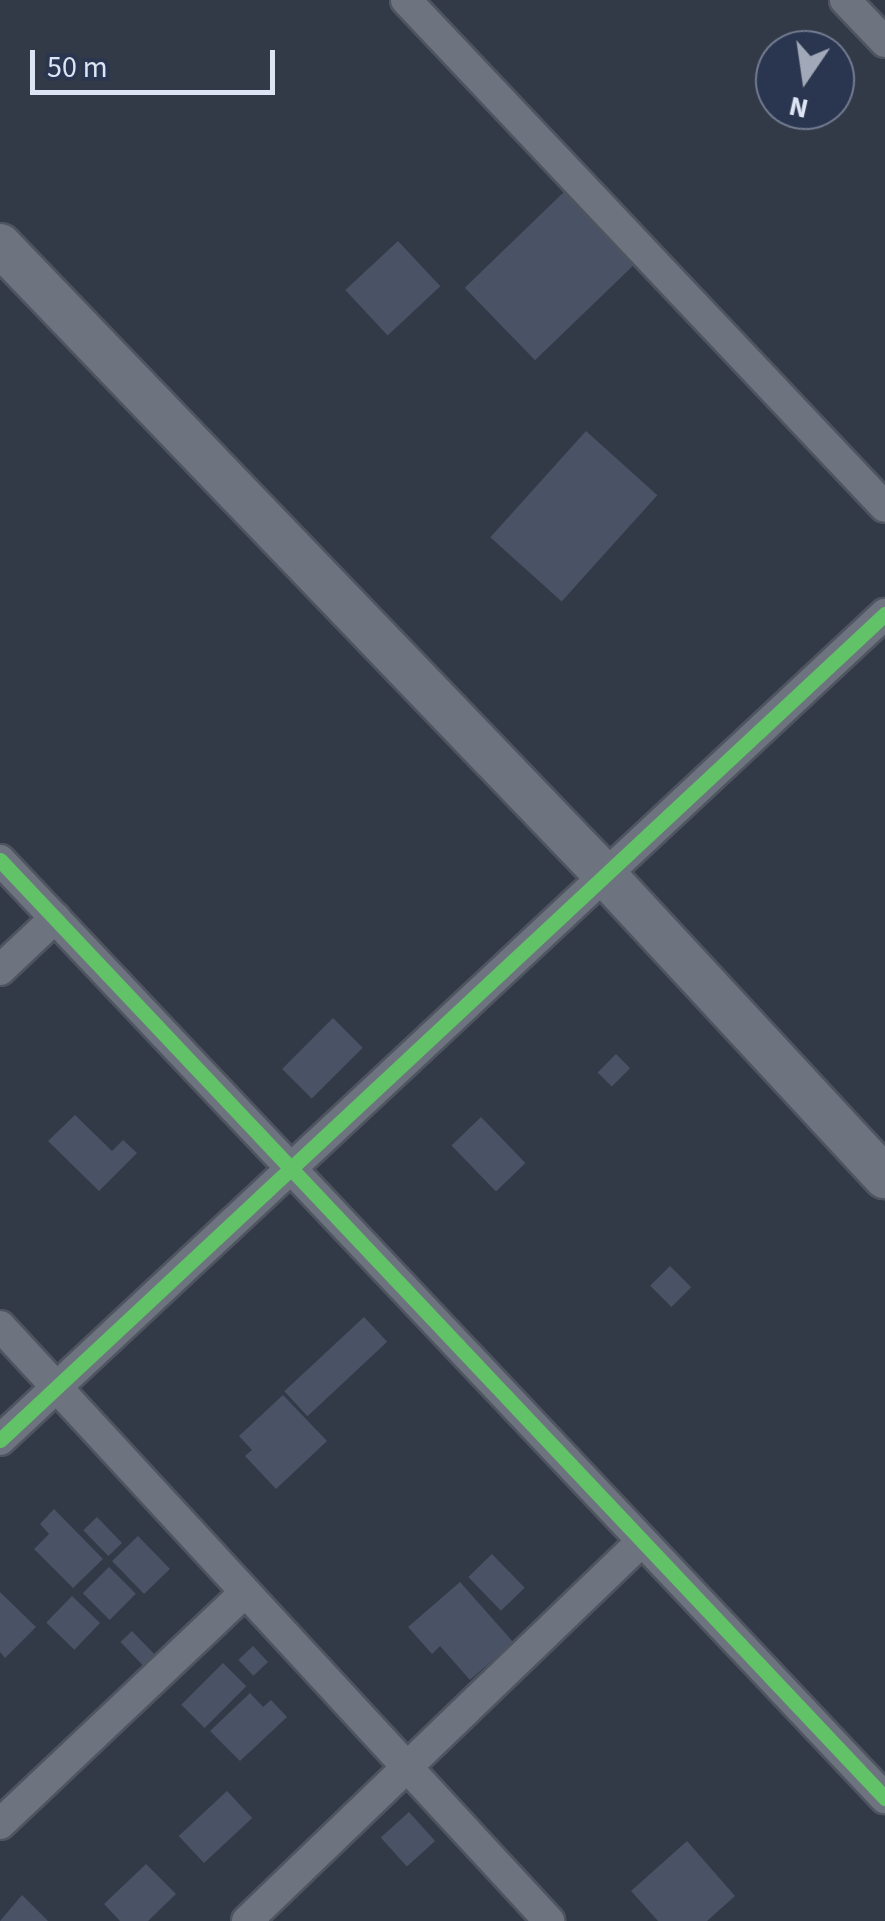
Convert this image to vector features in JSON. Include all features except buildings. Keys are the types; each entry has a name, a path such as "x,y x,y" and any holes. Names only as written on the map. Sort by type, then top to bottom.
{"main road":[{"path":"0,245 880,1163"}],"street":[{"path":"406,0 885,507"},
{"path":"845,0 885,42"},
{"path":"0,1440 885,614"},
{"path":"0,860 885,1798"},
{"path":"0,970 55,918"},
{"path":"0,1326 545,1920"},
{"path":"247,1921 409,1769 642,1540"},
{"path":"0,1824 246,1592"}],"cycle path":[{"path":"0,1440 885,614"},
{"path":"0,860 885,1798"}]}
